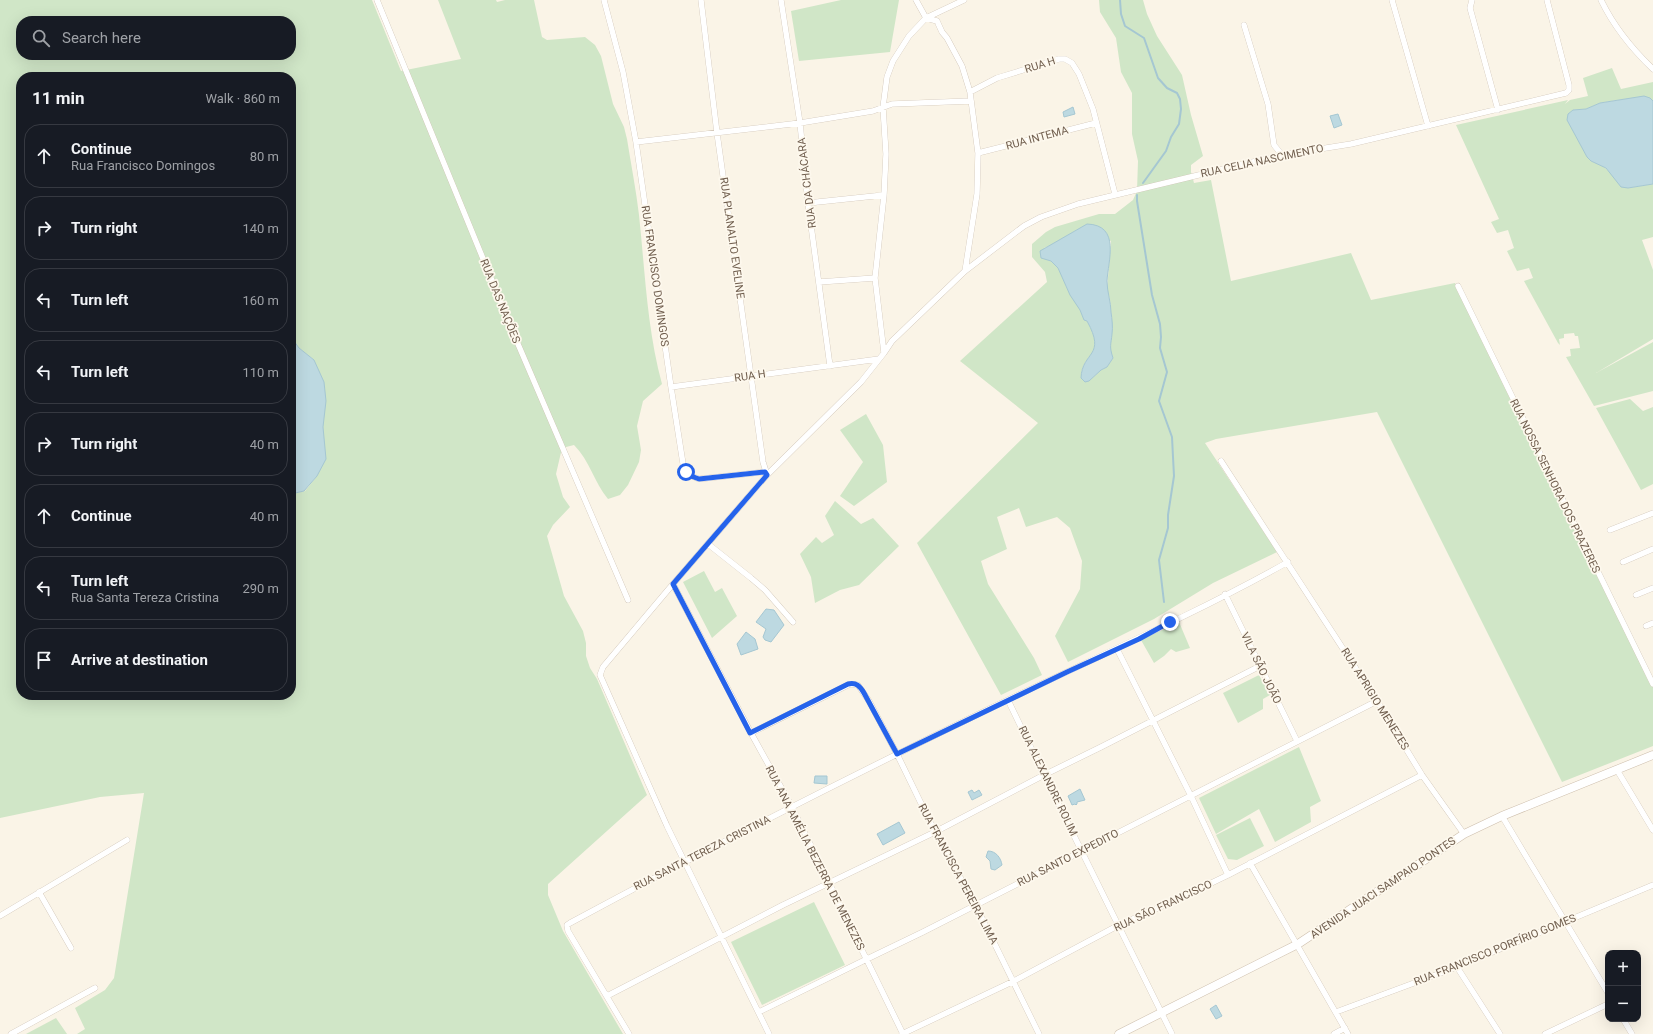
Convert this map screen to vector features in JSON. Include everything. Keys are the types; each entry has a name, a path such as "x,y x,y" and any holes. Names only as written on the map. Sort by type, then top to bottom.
{"main road":[{"name":"AVENIDA JUACI SAMPAIO PONTES","path":"1119,1034 1298,944 1464,834 1502,816 1653,755"}],"street":[{"name":"RUA DAS NAÇÕES","path":"376,0 518,344 628,600"},
{"name":"RUA FRANCISCO DOMINGOS","path":"604,0 623,72 636,142 684,470 689,475 702,479 766,473"},
{"name":"RUA PLANALTO EVELINE","path":"701,0 717,133 766,473"},
{"name":"RUA DA CHÁCARA","path":"781,0 800,123 808,203 830,366"},
{"path":"916,0 926,18 937,21 942,32 947,38 962,66 970,92 978,154 977,194 965,271"},
{"path":"769,1034 664,819 600,675 603,667 708,544 766,473 861,382 884,353 875,278 884,194 886,154 884,106 887,77 893,61 909,36 926,18 964,0"},
{"path":"1392,0 1428,126"},
{"path":"1472,0 1470,8 1498,110"},
{"name":"RUA CELIA NASCIMENTO","path":"884,353 892,341 965,271 1024,226 1042,217 1078,204 1115,194 1282,155 1351,144 1566,93 1570,90 1569,85 1547,0"},
{"path":"1601,0 1619,31 1653,70"},
{"path":"1244,25 1268,104 1274,144 1282,155"},
{"name":"RUA H","path":"970,92 997,78 1059,59 1065,59 1072,63 1079,74 1093,109 1096,123"},
{"path":"636,142 800,123 873,111 892,104 971,101"},
{"path":"1096,123 1115,194"},
{"name":"RUA INTEMA","path":"978,154 1096,123"},
{"path":"808,203 884,194"},
{"path":"819,282 875,278"},
{"name":"RUA NOSSA SENHORA DOS PRAZERES","path":"1458,286 1653,684"},
{"name":"RUA H","path":"671,387 879,359"},
{"name":"RUA APRIGIO MENEZES","path":"1221,461 1377,701 1422,775 1464,834"},
{"path":"1610,530 1653,513"},
{"path":"708,544 765,590 793,622"},
{"path":"1623,562 1653,550"},
{"name":"RUA SANTA TEREZA CRISTINA","path":"607,996 568,931 567,925 570,923 684,861 792,806 1008,700 1139,639 1288,562"},
{"name":"RUA ANA AMÉLIA BEZERRA DE MENEZES","path":"673,584 750,733 792,806 903,1034"},
{"path":"1636,594 1653,588"},
{"name":"VILA SÃO JOÃO","path":"1225,594 1297,742"},
{"path":"1646,626 1653,623"},
{"path":"1117,649 1191,796 1228,875"},
{"path":"629,1034 607,996 829,882 935,832 1260,666"},
{"name":"RUA FRANCISCA PEREIRA LIMA","path":"750,733 851,684 858,685 861,688 897,754 935,832 976,906 1039,1034"},
{"name":"RUA ALEXANDRE ROLIM","path":"1008,700 1120,925 1172,1034"},
{"name":"RUA SANTO EXPEDITO","path":"759,1012 976,906 1377,701"},
{"path":"1617,770 1653,830"},
{"name":"RUA SÃO FRANCISCO","path":"903,1034 1014,981 1120,925 1228,875 1422,775"},
{"path":"1502,816 1605,988"},
{"path":"0,916 127,840"},
{"path":"1250,863 1298,944 1346,1031 1334,1034"},
{"name":"RUA FRANCISCO PORFÍRIO GOMES","path":"1336,1012 1457,967 1653,885"},
{"path":"39,892 71,948"},
{"path":"1457,967 1500,1034"},
{"path":"12,1034 95,988"},
{"path":"1545,1034 1605,1005"},
{"path":"1625,1022 1632,1034"}],"green space":[{"path":"0,0 372,0 401,71 461,59 438,0 496,0 497,2 505,0 534,0 542,37 547,40 585,37 595,45 601,56 613,104 624,127 627,139 639,215 653,342 662,384 643,401 637,426 641,450 639,462 628,485 620,495 608,499 584,458 574,445 562,448 556,474 563,497 570,507 553,525 547,536 564,596 583,631 586,643 586,656 590,668 597,679 647,795 548,884 548,895 563,931 623,1034 77,1034 85,1029 75,1008 105,990 114,978 144,793 100,797 0,818"},
{"path":"841,0 899,0 890,52 799,61 791,11"},
{"path":"1099,0 1143,0 1147,14 1157,36 1182,75 1191,115 1203,156 1191,165 1191,172 1194,183 1211,180 1231,281 1351,253 1371,300 1455,283 1653,687 1653,746 1562,782 1377,412 1216,439 1205,443 1277,552 1213,583 1154,619 1068,662 1055,636 1080,589 1082,561 1070,528 1057,517 1026,527 1019,508 997,517 1007,549 981,561 988,584 1034,658 1042,675 1001,695 917,543 1038,423 960,361 1047,282 1045,272 1032,257 1032,244 1046,232 1055,227 1099,214 1115,214 1133,200 1137,191 1138,161 1132,134 1132,93 1121,72 1116,38 1100,12","holes":["1078,229 1111,241 1107,290 1110,300 1112,322 1112,334 1109,347 1113,358 1107,367 1101,370 1089,381 1081,378 1085,363 1092,354 1094,348 1095,342 1093,333 1087,321 1084,320 1056,265 1047,259 1044,248 1056,243"]},
{"path":"1612,68 1621,89 1653,82 1653,101 1650,98 1618,100 1600,103 1586,109 1573,110 1579,141 1587,157 1591,161 1603,166 1628,188 1653,184 1653,237 1642,240 1653,270 1653,339 1596,373 1653,342 1653,391 1594,406 1566,357 1571,356 1570,349 1580,348 1578,336 1575,336 1574,333 1564,334 1564,338 1559,339 1560,345 1558,343 1524,281 1533,278 1529,268 1517,271 1507,251 1514,248 1508,230 1497,233 1491,222 1499,219 1456,125 1568,100 1565,104 1570,100 1588,96 1583,78"},
{"path":"1630,399 1643,411 1653,407 1653,484 1641,490 1596,408"},
{"path":"866,414 883,445 887,482 854,506 840,496 863,462 840,430"},
{"path":"835,501 861,524 873,518 899,546 859,585 840,590 815,603 811,577 800,554 816,537 822,543 834,535 825,516"},
{"path":"704,571 715,592 722,588 737,616 712,638 683,582"},
{"path":"1179,622 1190,648 1176,652 1171,649 1154,663 1141,640"},
{"path":"1259,675 1270,695 1263,699 1263,709 1238,723 1223,693"},
{"path":"1299,747 1321,801 1310,807 1311,822 1275,842 1259,809 1216,834 1199,798"},
{"path":"1250,818 1264,846 1237,860 1228,859 1216,835"},
{"path":"814,902 845,965 762,1005 731,942"},
{"path":"56,1018 67,1034 26,1034"}],"water":[{"path":"1644,96 1653,101 1653,184 1628,188 1621,187 1606,168 1591,161 1587,157 1567,120 1568,114 1573,110 1586,109 1600,103"},
{"path":"1073,107 1075,114 1064,117 1063,112"},
{"path":"1338,114 1342,125 1334,128 1330,116"},
{"path":"1087,224 1098,226 1105,231 1109,237 1110,254 1107,281 1112,323 1111,348 1113,358 1107,367 1101,370 1089,381 1085,382 1081,378 1082,369 1094,348 1095,341 1093,333 1070,295 1058,268 1051,261 1041,258 1040,251"},
{"path":"296,344 314,360 324,382 326,401 323,427 326,459 317,476 304,491 296,493"},
{"path":"766,609 774,610 784,625 771,642 765,640 763,637 766,629 756,622"},
{"path":"746,632 755,639 758,649 741,655 737,644"},
{"path":"815,776 827,776 827,784 814,783"},
{"path":"1080,789 1085,800 1077,802 1076,805 1072,805 1068,796"},
{"path":"972,790 974,793 979,790 982,795 972,800 968,792"},
{"path":"899,822 905,833 883,845 877,834"},
{"path":"988,851 998,855 1001,860 1002,865 995,870 991,869 990,861 986,857"},
{"path":"1216,1005 1222,1016 1216,1019 1210,1009"}],"waterway":[{"path":"1120,0 1121,14 1125,26 1144,38 1158,78 1167,88 1177,93 1180,99 1181,109 1179,124 1171,137 1166,151 1143,183"},
{"path":"1137,195 1152,295 1160,324 1160,348 1167,372 1159,401 1172,437 1174,476 1168,515 1168,528 1159,560 1164,602"}],"route":[{"path":"686,472 694,478 699,479 765,472 767,475 673,584 750,733 848,684 854,684 861,688 869,701 897,754 1139,639 1170,622"}]}
